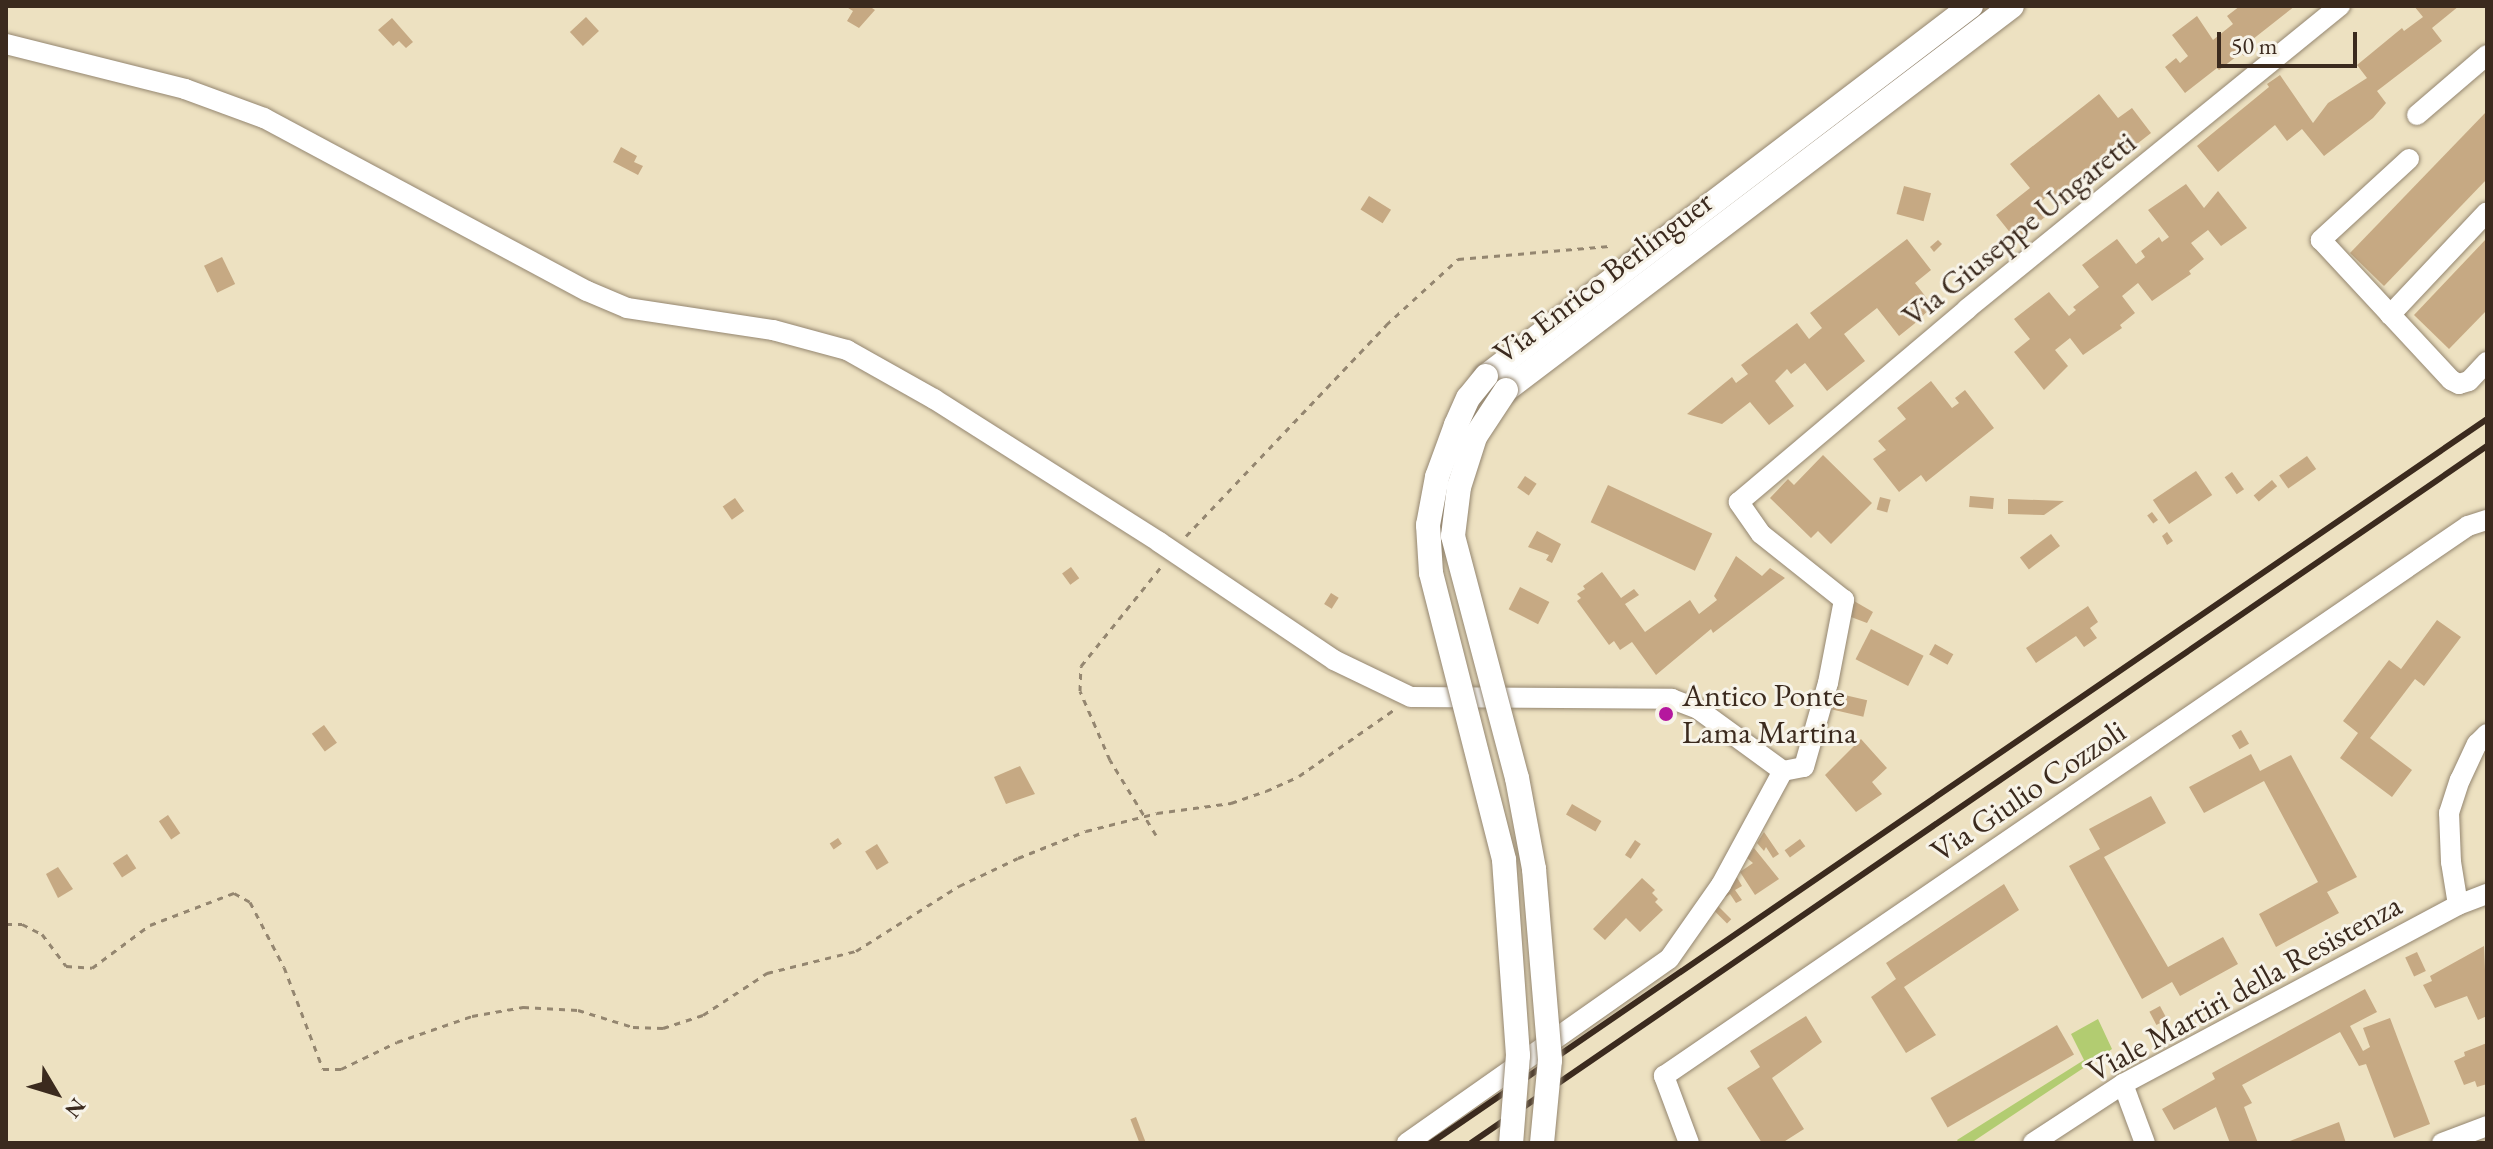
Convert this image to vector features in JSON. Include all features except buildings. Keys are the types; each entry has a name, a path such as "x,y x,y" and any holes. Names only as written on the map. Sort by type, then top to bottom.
{"main road":[{"name":"Via Enrico Berlinguer","path":"1511,1143 1518,1055 1504,860 1431,573 1428,525 1437,477 1456,425 1468,398 1486,376 1971,6"},
{"name":"Via Enrico Berlinguer","path":"1542,1143 1550,1060 1534,869 1517,778 1453,536 1459,487 1475,437 1506,390 2012,6"}],"street":[{"name":"Via Giuseppe Ungaretti","path":"1783,771 1804,767 1828,683 1844,600 1761,534 1739,502 1967,309 2340,6"},
{"path":"6,44 185,89 264,118 587,291 627,308 773,330 847,350 934,399 1173,552 1334,660 1411,697 1672,699 1698,709 1783,771 1721,885 1669,959 1407,1143"},
{"path":"2417,115 2487,55"},
{"path":"2409,159 2321,240 2451,380 2459,384 2469,381 2487,362"},
{"path":"2390,315 2487,212"},
{"name":"Via Giulio Cozzoli","path":"1689,1143 1664,1076 2468,526 2487,520"},
{"path":"2458,905 2451,862 2449,813 2477,744 2487,734"},
{"name":"Viale Martiri della Resistenza","path":"2033,1143 2123,1084 2458,905 2487,894"},
{"path":"2123,1084 2145,1143"},
{"path":"2442,1143 2487,1126"}],"path":[{"path":"1156,835 1110,760 1080,691 1081,666 1173,552 1310,401 1458,259 1609,246"},
{"path":"6,924 22,924 42,934 54,955 66,966 92,968 150,925 234,893 250,902 284,967 323,1069 341,1069 397,1042 457,1021 523,1007 578,1010 633,1027 663,1028 703,1015 767,973 856,951 959,886 1086,831 1145,816 1231,803 1266,791 1299,776 1411,697"}],"green space":[{"path":"2098,1019 2112,1049 1971,1143 1959,1143 1957,1140 2084,1060 2071,1034"}],"railway":[{"path":"1431,1143 2487,419"},
{"path":"1471,1143 2487,446"}],"place":[{"name":"Antico Ponte Lama Martina","path":"1666,714"}]}
